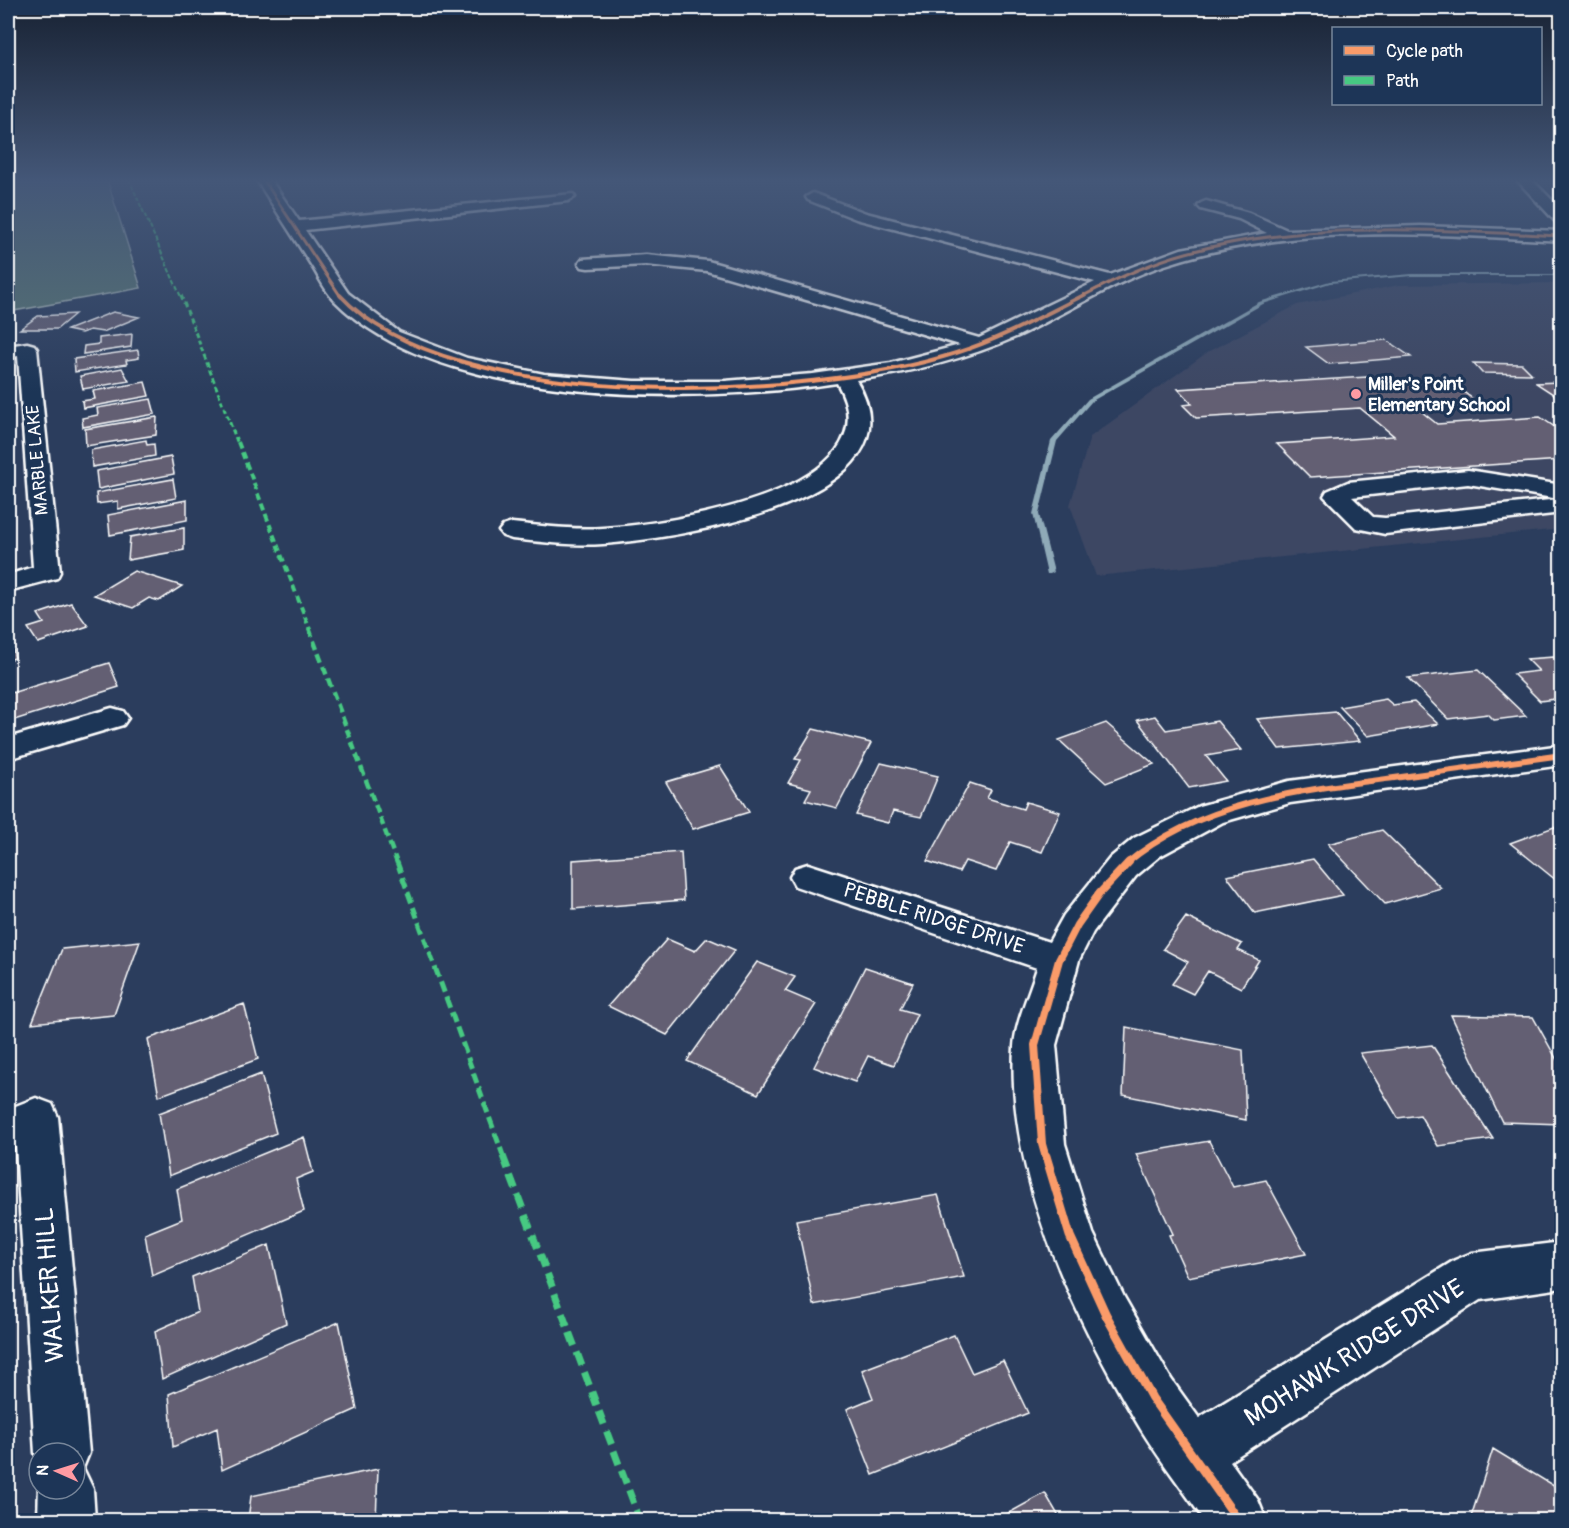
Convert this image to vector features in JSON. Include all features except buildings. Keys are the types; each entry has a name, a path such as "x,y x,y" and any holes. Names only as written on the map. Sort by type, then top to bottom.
{"street":[{"path":"311,250 341,297 353,311 391,337 446,358 533,377 627,387 729,388 781,385 918,364 980,345 1020,329 1111,281 1149,264 1198,250"},
{"path":"993,250 1111,281"},
{"path":"588,263 646,260 708,266 980,345"},
{"name":"MARBLE LAKE","path":"8,583 47,572 17,350"},
{"path":"512,531 556,536 603,537 694,525 748,511 793,493 839,461 856,438 860,427 859,405 844,377"},
{"path":"1562,492 1468,477 1348,489 1336,496 1365,524 1385,526 1562,506"},
{"path":"8,749 112,718"},
{"path":"1238,1521 1152,1398 1106,1315 1070,1236 1042,1144 1035,1046 1059,960 1083,917 1099,894 1123,867 1147,847 1211,814 1289,792 1562,755"},
{"name":"PEBBLE RIDGE DRIVE","path":"808,876 1059,960"},
{"name":"WALKER HILL","path":"22,1123 61,1441"},
{"name":"MOHAWK RIDGE DRIVE","path":"1190,1455 1472,1277 1562,1265"},
{"path":"66,1501 67,1521"}],"shaded area":[{"name":"Miller's Point Elementary School","path":"1561,283 1561,529 1096,576 1070,505 1090,437 1209,351 1297,305 1399,285"}],"green space":[{"path":"8,250 129,250 141,288 8,312"}],"waterway":[{"path":"1050,572 1036,514 1054,441 1090,400 1261,303 1330,282 1412,275 1562,275"}],"marked path":[{"path":"161,250 185,305 363,768 526,1220 640,1520"}],"cycle path":[{"path":"310,250 341,297 392,336 462,363 544,380 634,387 725,387 813,380 891,369 954,354 1013,331 1127,274 1157,262 1199,250"},
{"path":"1238,1520 1152,1398 1106,1315 1070,1236 1042,1144 1035,1045 1059,960 1077,925 1099,894 1123,867 1147,847 1211,814 1289,792 1562,755"}],"place":[{"name":"Miller's Point Elementary School","path":"1356,394"}]}
